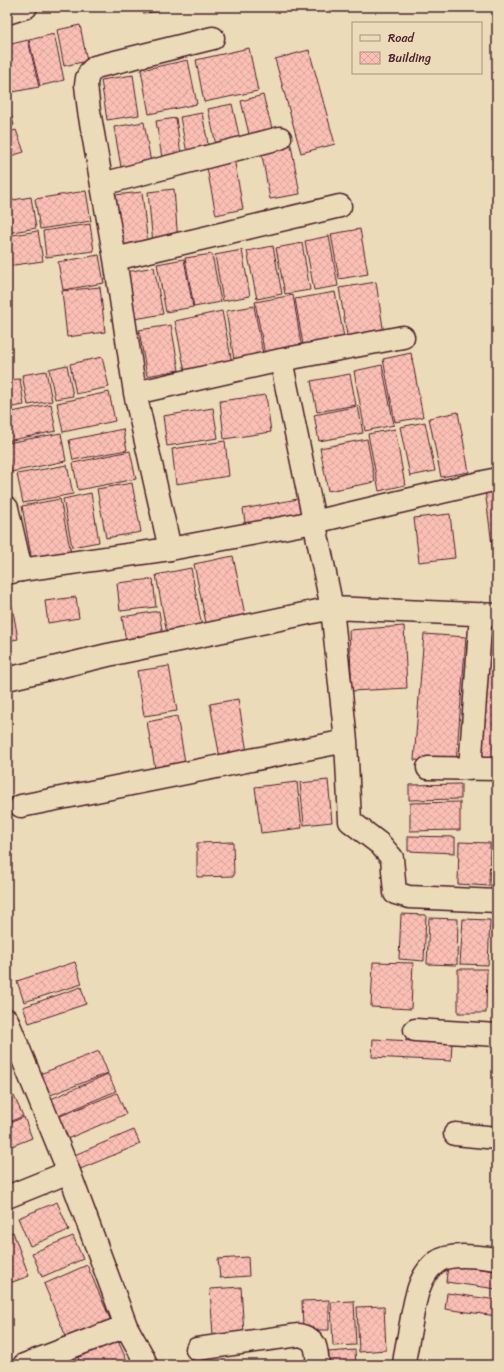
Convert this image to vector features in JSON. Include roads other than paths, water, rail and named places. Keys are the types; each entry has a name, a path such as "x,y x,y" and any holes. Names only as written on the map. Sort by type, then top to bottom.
{"street":[{"path":"7,13 26,7"},
{"path":"170,549 135,393 115,259 86,85 90,72 95,67 213,38"},
{"path":"102,184 280,138"},
{"path":"115,259 340,206"},
{"path":"135,393 281,360 403,337"},
{"path":"281,360 332,608 346,741 350,821 380,844 392,858 395,893 409,897 497,901"},
{"path":"7,508 14,572 170,549 314,522 497,479"},
{"path":"7,679 108,655 332,608 489,615 470,769"},
{"path":"21,806 346,741"},
{"path":"428,768 497,769"},
{"path":"8,1024 69,1172 126,1326 146,1365"},
{"path":"415,1030 497,1035"},
{"path":"455,1134 497,1138"},
{"path":"7,1197 69,1172"},
{"path":"404,1365 417,1293 427,1272 437,1261 448,1257 473,1256 497,1259"},
{"path":"24,1365 126,1326"},
{"path":"197,1349 299,1335 306,1336 312,1340 315,1345 318,1365"}]}
